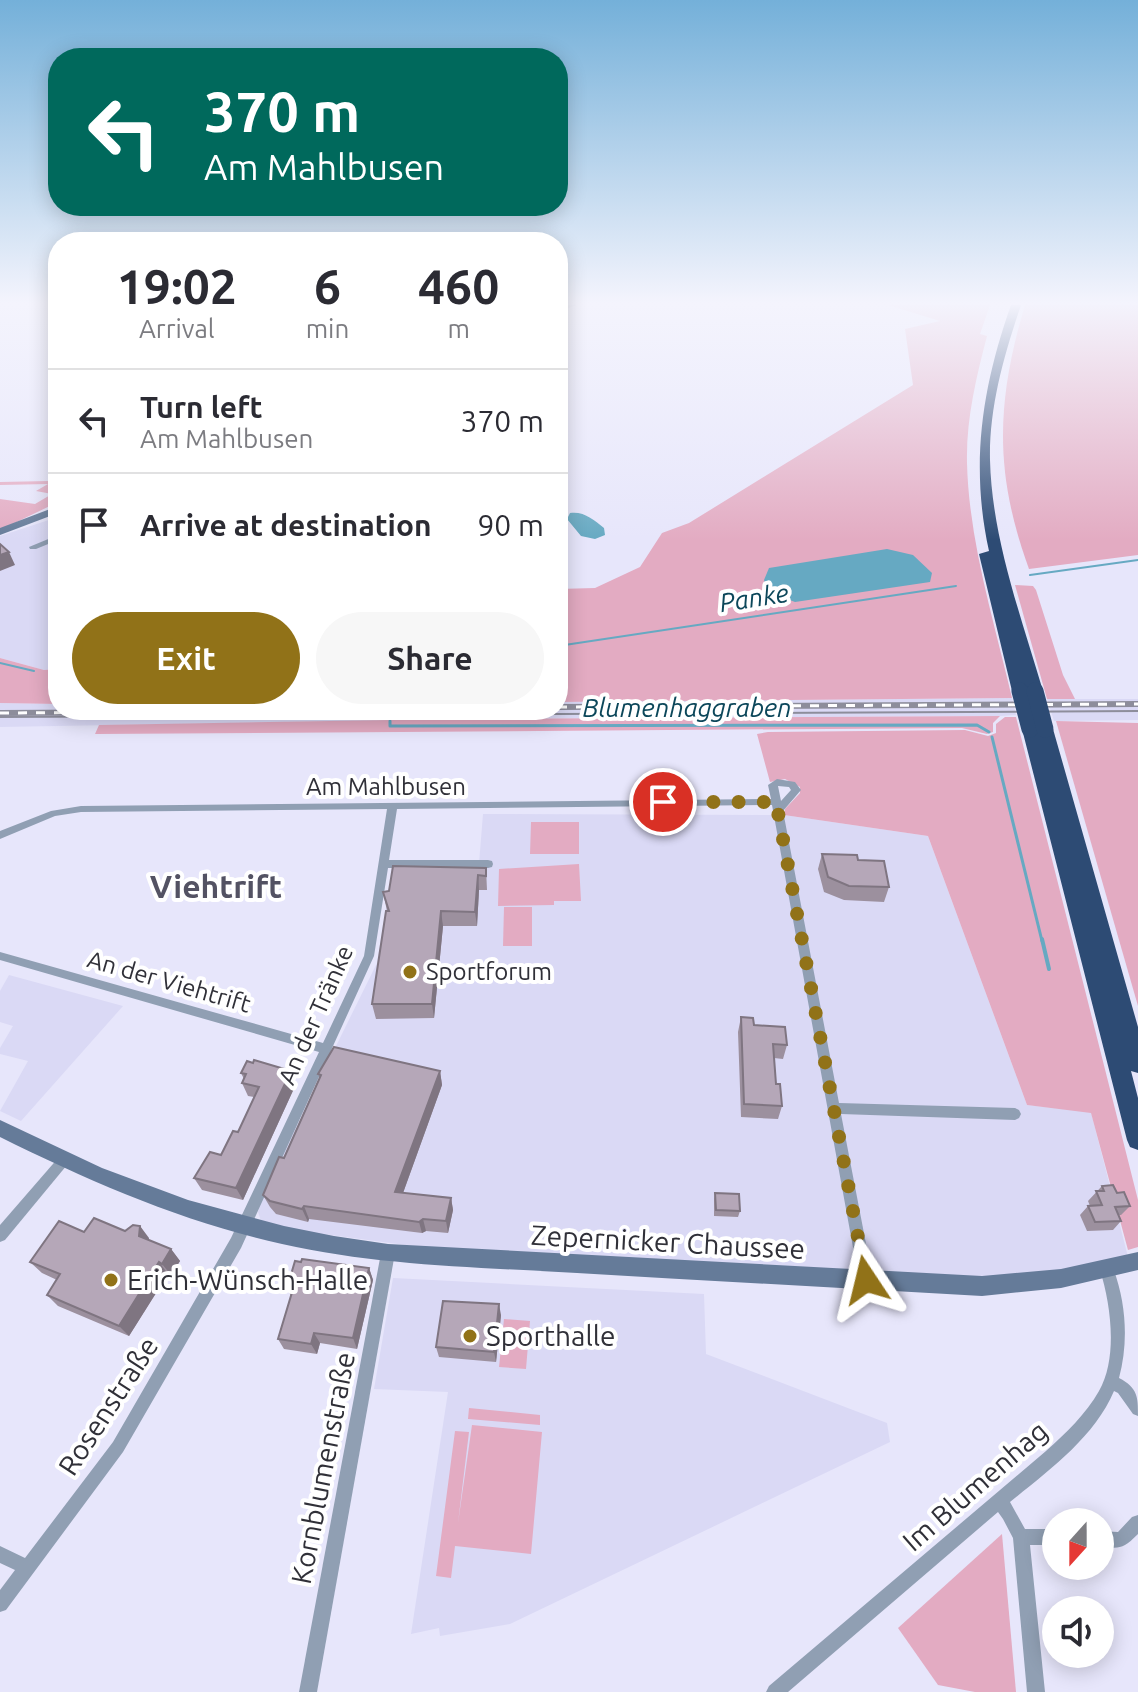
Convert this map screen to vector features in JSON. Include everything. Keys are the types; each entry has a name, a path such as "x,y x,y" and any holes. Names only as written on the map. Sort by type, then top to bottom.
{"highway":[{"path":"982,384 973,463 983,539 1038,729 1138,1140"},
{"path":"993,384 984,462 997,546 1028,691"},
{"path":"1038,729 1138,1064"}],"main road":[{"path":"0,532 48,513"},
{"name":"Zepernicker Chaussee","path":"0,1128 63,1161 160,1202 244,1228 314,1244 388,1253 982,1286 1036,1283 1138,1261"}],"street":[{"path":"33,547 48,541"},
{"name":"Am Mahlbusen","path":"0,835 54,813 81,809 777,806 834,1108"},
{"name":"An der Tränke","path":"244,1228 369,956 392,808"},
{"path":"384,864 488,864"},
{"name":"An der Viehtrift","path":"0,956 327,1049"},
{"path":"866,1280 834,1108 1015,1114"},
{"path":"0,1235 63,1161"},
{"name":"Rosenstraße","path":"0,1604 118,1447 244,1228"},
{"name":"Kornblumenstraße","path":"308,1692 388,1253"},
{"name":"Im Blumenhag","path":"775,1692 1087,1422 1111,1382 1115,1359 1118,1306 1107,1270"},
{"path":"1111,1382 1123,1388 1138,1409"},
{"path":"999,1501 1021,1537 1036,1692"},
{"path":"1114,1540 1121,1540 1138,1523"},
{"path":"1021,1537 1042,1537"},
{"path":"0,1554 26,1567"}],"shaded area":[{"path":"976,384 967,447 972,522 1012,698 568,702 568,589 595,588 640,567 662,533 689,523 913,385"},
{"path":"1007,384 1138,384 1138,555 1029,569 1010,501 1005,469"},
{"path":"48,481 48,484 0,485 0,482"},
{"path":"48,484 48,493 36,491"},
{"path":"48,496 48,507 0,530 0,499 35,504"},
{"path":"570,513 580,513 593,519 604,528 605,535 595,539 581,536 568,517"},
{"path":"48,520 48,670 0,658 0,536"},
{"path":"887,549 913,555 932,573 930,582 795,602 768,592 764,580 769,568"},
{"path":"1015,585 1033,586 1036,590 1063,675 1075,699 1047,699"},
{"path":"0,658 48,670 48,704 0,703"},
{"path":"1012,698 1016,715 568,718 568,702"},
{"path":"1047,699 1138,699 1138,720 1054,721"},
{"path":"0,703 48,704 48,720 395,720 0,727"},
{"path":"1000,716 993,723 993,732 987,734 962,728 95,734 99,725"},
{"path":"1005,717 1016,717 1138,1200 1138,1247 1128,1250 1091,1113 1027,1105 928,836 784,815 785,809 800,793 800,787 785,779 770,782 757,734 965,730 988,736 996,733 996,724"},
{"path":"1056,721 1138,723 1138,1006"},
{"path":"483,814 784,815 928,836 1027,1105 1091,1112 1128,1257 1082,1270 983,1282 443,1250 270,1227 261,1221 258,1212 262,1196 377,963 391,877 478,876"},
{"path":"531,822 579,822 579,854 530,854"},
{"path":"579,864 581,901 498,906 499,869"},
{"path":"504,907 532,907 532,946 503,946"},
{"path":"9,975 123,1006 21,1121 0,1111 28,1061 0,1054 0,1048 13,1026 0,1022 0,991"},
{"path":"393,1278 704,1294 706,1354 887,1423 890,1442 510,1624 440,1636 439,1628 411,1634 448,1392 374,1389"},
{"path":"504,1319 530,1321 526,1369 499,1367"},
{"path":"469,1408 540,1415 540,1425 468,1419"},
{"path":"472,1425 542,1432 531,1554 455,1546 451,1578 436,1576 455,1431 469,1432 458,1523"},
{"path":"1002,1534 1016,1692 975,1692 938,1685 898,1628"}],"building":[{"path":"0,544 9,552 0,555"},
{"path":"822,854 857,855 858,860 884,861 889,887 849,886 828,877"},
{"name":"Sportforum","path":"393,866 486,868 486,876 478,875 475,912 441,911 432,1004 372,1004 386,911 389,911 383,892 389,891"},
{"path":"741,1017 753,1018 754,1025 785,1027 787,1045 773,1044 776,1084 780,1084 782,1106 744,1104"},
{"path":"334,1047 440,1071 395,1192 451,1198 446,1221 423,1219 419,1222 304,1206 302,1209 270,1201 263,1195 279,1157 284,1158 321,1075 318,1074"},
{"path":"254,1060 291,1071 236,1188 194,1178 210,1152 221,1155 233,1131 238,1132 259,1087 242,1083 246,1074 241,1073 247,1061 253,1063"},
{"path":"1113,1185 1117,1193 1124,1192 1130,1206 1115,1207 1121,1221 1095,1222 1088,1206 1102,1205 1096,1191 1104,1191 1102,1186"},
{"path":"715,1193 739,1194 740,1211 716,1210"},
{"name":"Erich-Wünsch-Halle","path":"94,1218 125,1231 133,1225 140,1226 139,1236 171,1249 162,1264 159,1262 119,1326 47,1295 60,1274 30,1262 59,1221 84,1232"},
{"path":"302,1259 369,1268 353,1338 314,1333 311,1344 278,1339 293,1289 287,1288 295,1261 301,1262"},
{"name":"Sporthalle","path":"443,1301 499,1304 494,1352 436,1347"}],"waterway":[{"name":"Panke","path":"1030,575 1138,560"},
{"name":"Panke","path":"568,644 956,586"},
{"name":"Panke","path":"0,663 34,671"},
{"name":"Blumenhaggraben","path":"390,721 390,726 977,725 989,732"},
{"path":"992,737 1042,941"},
{"path":"1042,939 1049,969"}],"tram line":[{"path":"568,714 1138,711"},
{"path":"0,717 48,717"}],"railway":[{"path":"568,707 1138,704"},
{"path":"0,713 48,713"}],"place":[{"name":"Sportforum","path":"410,972"},
{"name":"Erich-Wünsch-Halle","path":"111,1280"},
{"name":"Sporthalle","path":"470,1336"}],"district":[{"name":"Viehtrift","path":"216,887"}],"route":[{"path":"663,802 776,802 866,1280"}]}
